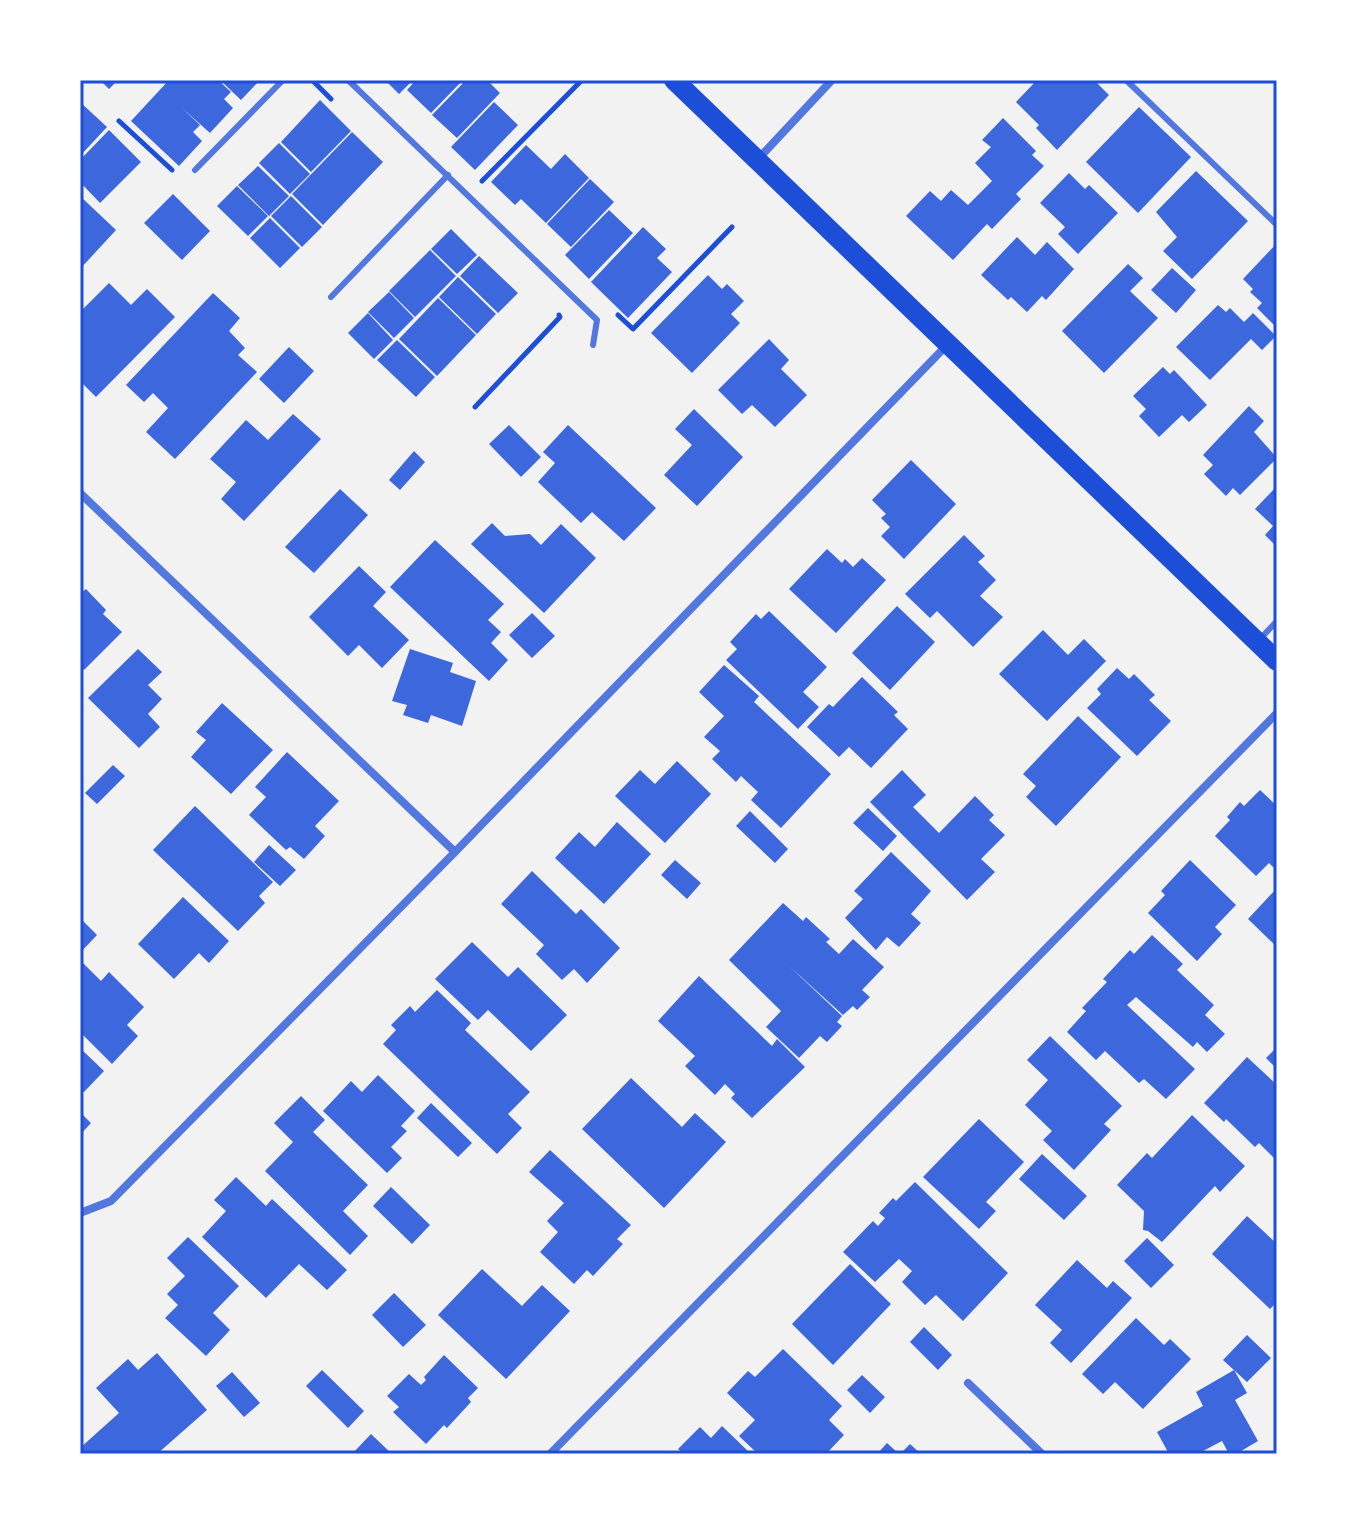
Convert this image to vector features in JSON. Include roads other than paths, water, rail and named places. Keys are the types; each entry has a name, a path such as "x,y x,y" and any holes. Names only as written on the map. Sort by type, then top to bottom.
{"main road":[{"path":"674,80 1277,661"}],"street":[{"path":"757,160 832,80"},
{"path":"80,1213 111,1201 948,344"},
{"path":"80,493 455,852"},
{"path":"550,1454 1277,713"},
{"path":"968,1383 1042,1454"}],"lane":[{"path":"195,170 283,80"},
{"path":"348,80 597,320 593,345"},
{"path":"1126,80 1277,225"},
{"path":"331,297 448,175"},
{"path":"1257,642 1277,621"}]}
